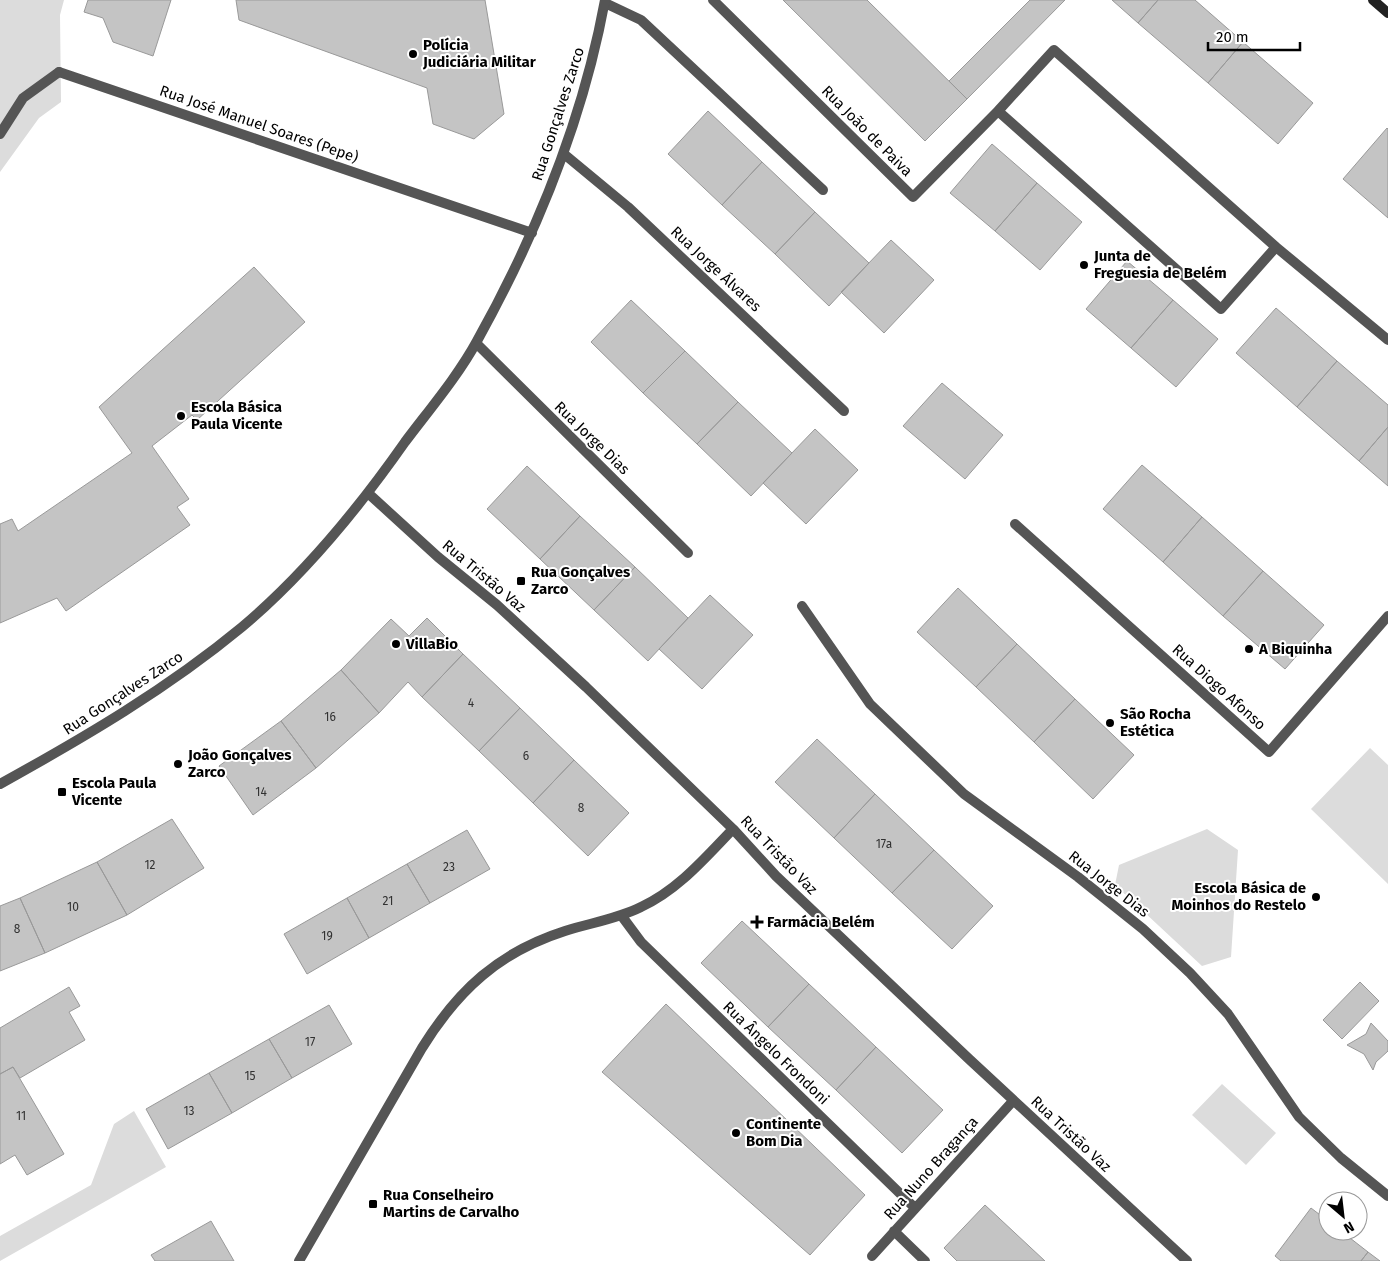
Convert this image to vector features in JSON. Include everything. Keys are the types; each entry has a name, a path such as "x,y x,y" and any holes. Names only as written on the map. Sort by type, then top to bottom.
{"main road":[{"path":"1373,0 1388,12"}],"street":[{"name":"Rua João de Paiva","path":"714,0 913,198 998,111 1054,50 1276,247 1388,340"},
{"path":"605,1 641,20 823,190"},
{"name":"Rua Gonçalves Zarco","path":"0,784 87,736 194,666 243,626 284,588 368,494 476,343 532,234 564,154 599,33 605,1"},
{"name":"Rua José Manuel Soares (Pepe)","path":"0,134 23,98 59,72 532,234"},
{"path":"998,111 1221,309 1276,247"},
{"name":"Rua Jorge Álvares","path":"564,154 628,207 844,411"},
{"name":"Rua Jorge Dias","path":"476,343 688,553"},
{"name":"Rua Tristão Vaz","path":"368,494 438,557 498,606 579,680 733,829 776,876 1013,1101 1187,1261"},
{"name":"Rua Diogo Afonso","path":"1015,524 1269,752 1388,616"},
{"name":"Rua Jorge Dias","path":"802,606 870,704 964,794 1078,877 1143,929 1190,973 1228,1014 1299,1117 1341,1158 1388,1196"},
{"path":"299,1261 422,1048 458,996 480,975 506,957 533,943 564,931 642,907 692,872 733,829"},
{"name":"Rua Ângelo Frondoni","path":"621,915 641,942 915,1208"},
{"name":"Rua Nuno Bragança","path":"872,1256 1013,1101"},
{"path":"894,1232 925,1261"}],"shaded area":[{"path":"0,0 64,0 60,15 61,102 39,118 0,172"},
{"path":"1370,748 1388,765 1388,884 1311,809"},
{"path":"1207,829 1238,850 1231,957 1202,966 1115,885 1119,865"},
{"path":"1222,1084 1276,1133 1246,1165 1192,1115"},
{"path":"134,1111 166,1167 0,1261 0,1236 91,1185 114,1124"}],"building":[{"path":"88,0 171,0 153,56 113,42 103,18 84,12"},
{"name":"Polícia Judiciária Militar","path":"236,0 485,0 504,114 474,139 433,124 427,88 239,20"},
{"path":"783,0 867,0 967,99 925,141"},
{"path":"1030,0 1065,0 967,99 949,81"},
{"path":"1112,0 1158,0 1138,23"},
{"path":"1158,0 1195,0 1243,42 1208,83 1138,23"},
{"path":"1243,42 1313,103 1278,144 1208,83"},
{"path":"708,111 762,162 722,205 668,154"},
{"path":"1388,129 1388,218 1343,179"},
{"path":"992,144 1037,183 995,231 950,193"},
{"path":"762,162 815,212 775,254 722,205"},
{"path":"1037,183 1082,222 1040,270 995,231"},
{"path":"815,212 869,263 829,306 775,254"},
{"path":"891,240 934,280 884,333 841,292"},
{"path":"1127,261 1173,300 1131,348 1086,309"},
{"path":"254,267 305,322 197,420 192,415 152,446 189,499 177,507 190,525 66,611 57,598 0,623 0,524 12,519 18,531 132,453 99,407"},
{"path":"631,300 685,351 643,393 591,342"},
{"path":"1173,300 1218,339 1176,387 1131,348"},
{"path":"1276,308 1337,361 1297,407 1236,353"},
{"path":"685,351 738,402 697,444 643,393"},
{"path":"1337,361 1388,405 1388,427 1359,461 1297,407"},
{"path":"942,383 1003,435 965,479 903,426"},
{"path":"738,402 792,453 751,496 697,444"},
{"path":"1388,427 1388,486 1359,461"},
{"path":"815,429 858,470 806,524 763,483"},
{"path":"1142,465 1202,517 1163,562 1103,509"},
{"path":"527,466 580,516 540,559 487,509"},
{"path":"580,516 635,567 594,610 540,559"},
{"path":"1202,517 1263,571 1223,616 1163,562"},
{"path":"635,567 688,618 648,661 594,610"},
{"path":"1263,571 1324,625 1285,669 1223,616"},
{"path":"958,588 1017,644 976,687 917,632"},
{"path":"710,595 753,635 702,689 659,649"},
{"path":"427,618 463,654 422,697 408,682 379,713 341,670 391,619 409,636"},
{"path":"1017,644 1075,699 1034,742 976,687"},
{"path":"463,654 520,708 479,751 422,697"},
{"path":"341,670 379,713 316,768 281,721"},
{"path":"1075,699 1134,755 1093,799 1034,742"},
{"path":"520,708 574,760 533,803 479,751"},
{"path":"281,721 316,768 253,815 219,766"},
{"path":"817,739 875,794 834,838 775,782"},
{"path":"574,760 629,813 588,856 533,803"},
{"path":"875,794 934,850 892,893 834,838"},
{"path":"172,819 204,868 127,915 97,862"},
{"path":"467,830 490,869 430,903 407,864"},
{"path":"934,850 993,906 952,949 892,893"},
{"path":"97,862 127,915 45,953 20,898"},
{"path":"407,864 430,903 369,938 347,898"},
{"path":"20,898 45,953 0,971 0,906"},
{"path":"347,898 369,938 307,974 284,934"},
{"path":"742,921 809,984 768,1027 701,963"},
{"path":"1360,982 1379,1001 1342,1039 1323,1020"},
{"path":"809,984 876,1047 836,1090 768,1027"},
{"path":"69,987 80,1006 69,1012 85,1040 20,1078 13,1067 0,1074 0,1028"},
{"name":"Continente Bom Dia","path":"666,1004 865,1195 810,1255 602,1072"},
{"path":"329,1005 352,1044 292,1078 269,1039"},
{"path":"1371,1023 1388,1041 1388,1051 1376,1062 1373,1070 1364,1054 1347,1045 1366,1034"},
{"path":"269,1039 292,1078 232,1113 209,1073"},
{"path":"876,1047 943,1110 902,1153 836,1090"},
{"path":"13,1067 64,1154 27,1175 15,1155 0,1164 0,1074"},
{"path":"209,1073 232,1113 168,1149 146,1109"},
{"path":"985,1205 1045,1261 957,1261 944,1248"},
{"path":"1311,1208 1318,1213 1318,1241 1354,1241 1368,1252 1361,1261 1281,1261 1275,1256"},
{"path":"211,1221 234,1261 155,1261 151,1255"},
{"path":"1368,1252 1380,1261 1361,1261"}],"place":[{"name":"Polícia Judiciária Militar","path":"413,54"},
{"name":"Junta de Freguesia de Belém","path":"1084,265"},
{"name":"Escola Básica Paula Vicente","path":"181,416"},
{"name":"Rua Gonçalves Zarco","path":"521,581"},
{"name":"VillaBio","path":"396,644"},
{"name":"A Biquinha","path":"1249,649"},
{"name":"São Rocha Estética","path":"1110,723"},
{"name":"João Gonçalves Zarco","path":"178,764"},
{"name":"Escola Paula Vicente","path":"62,792"},
{"name":"Escola Básica de Moinhos do Restelo","path":"1316,897"},
{"name":"Farmácia Belém","path":"757,922"},
{"name":"Continente Bom Dia","path":"736,1133"},
{"name":"Rua Conselheiro Martins de Carvalho","path":"373,1204"}]}
